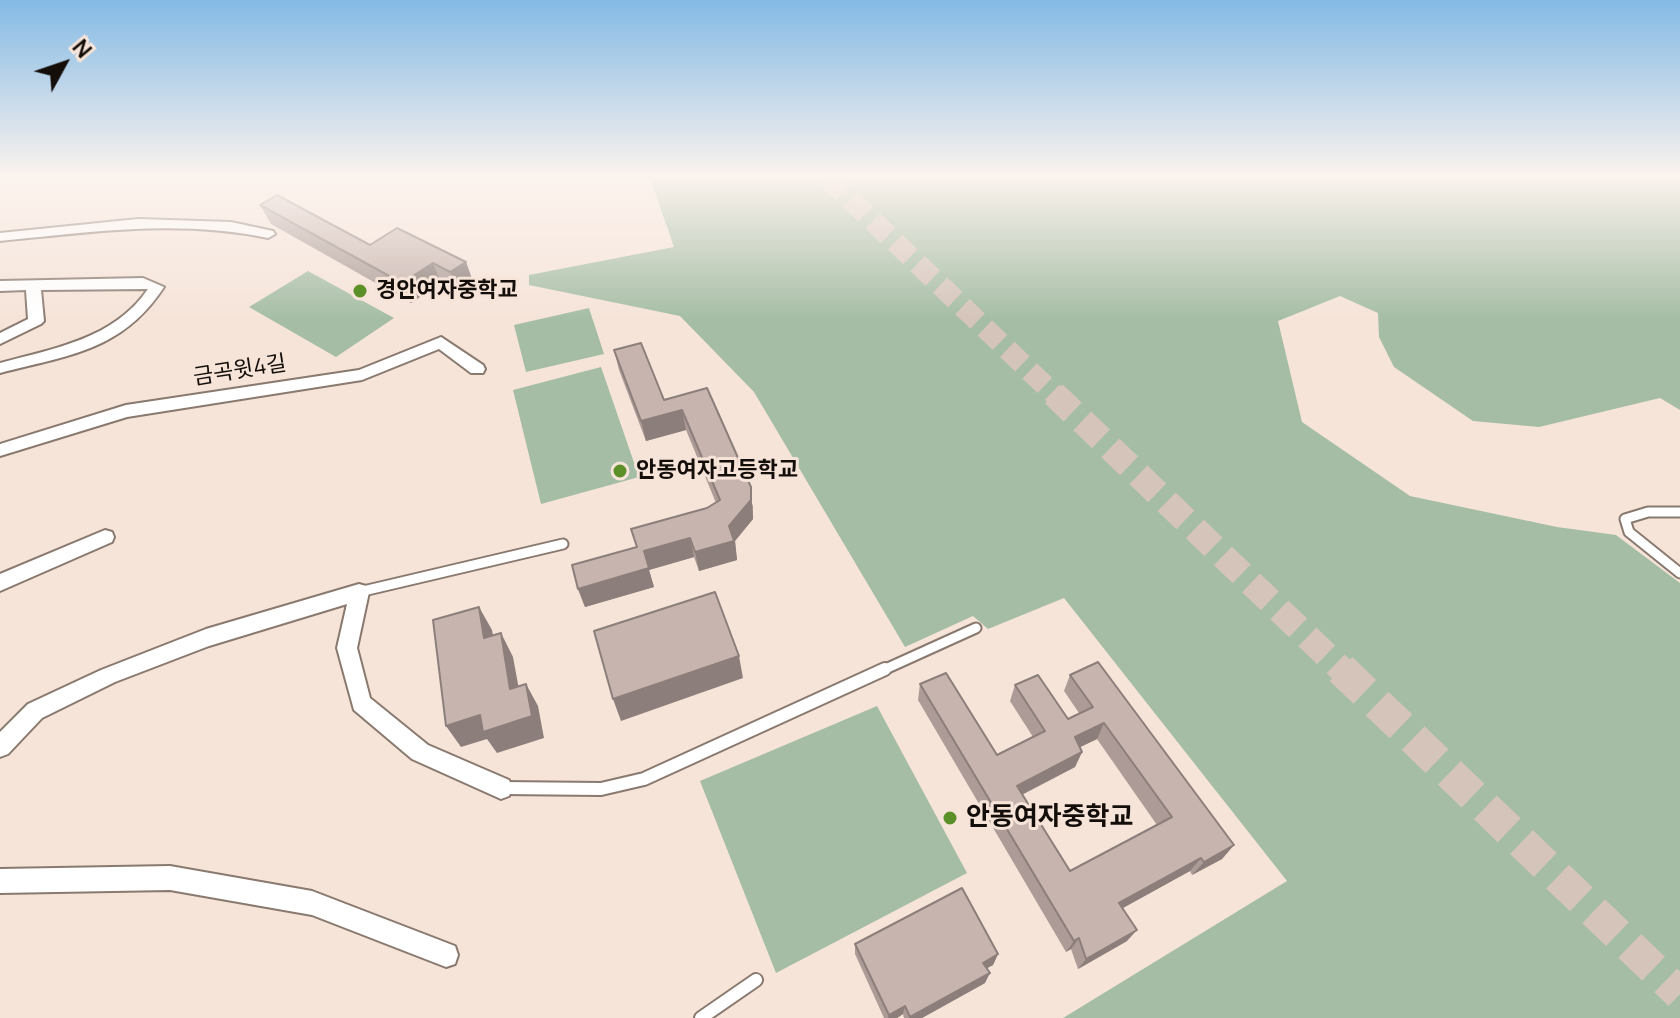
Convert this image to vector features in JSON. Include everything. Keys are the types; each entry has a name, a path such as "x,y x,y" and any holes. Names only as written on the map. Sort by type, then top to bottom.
{"street":[{"path":"0,237 113,226"},
{"path":"216,226 268,234"},
{"path":"0,286 151,283 157,287 133,317 99,340 0,368"},
{"path":"0,339 36,321 33,286"},
{"name":"금곡윗4길","path":"0,450 126,411 362,375 441,342 477,369"},
{"path":"0,583 105,537"},
{"path":"0,747 35,711 108,676 206,638 359,592 347,648 361,703 420,752 501,788"},
{"path":"0,881 186,881 312,903 446,955"}],"lane":[{"path":"1680,512 1648,512 1625,519 1629,532 1647,550 1680,573"},
{"path":"359,592 563,544"},
{"path":"501,788 601,789 644,779 976,628"},
{"path":"701,1018 756,980"}],"green space":[{"path":"667,226 1680,226 1680,410 1660,398 1539,427 1473,421 1394,367 1379,337 1378,313 1340,296 1278,321 1302,422 1410,496 1557,527 1616,535 1680,583 1680,1018 1063,1018 1287,881 1064,598 988,629 973,616 905,647 754,392 680,316 529,285 529,275 674,247"},
{"path":"308,271 394,318 336,357 249,307"},
{"path":"589,308 604,354 526,372 514,325"},
{"path":"601,367 639,477 541,504 513,390"},
{"path":"877,706 967,873 776,973 700,781"}],"building":[{"path":"297,226 334,226 370,245 397,228 466,262 450,272 433,263 402,283"},
{"path":"641,343 664,400 707,388 751,487 751,500 729,526 734,541 695,552 690,538 644,551 649,568 578,589 572,565 637,547 631,529 707,508 720,500 682,410 641,421 614,350"},
{"path":"715,592 739,656 613,699 594,631"},
{"path":"479,607 484,638 501,633 510,689 526,684 532,716 483,732 480,715 446,726 433,620"},
{"path":"1098,662 1234,845 1204,862 1201,858 1119,903 1137,930 1086,959 1079,938 1074,941 920,684 946,673 997,755 1045,731 1015,685 1038,675 1068,719 1093,707 1070,675","holes":["1104,723 1172,817 1070,871 1017,786 1082,752 1075,737"]},
{"path":"962,888 998,954 983,963 990,973 910,1017 905,1006 889,1015 855,944"}],"tunnel":[{"path":"878,226 1056,396"},
{"path":"1054,394 1343,671"},
{"path":"1341,669 1680,994"}],"place":[{"name":"경안여자중학교","path":"360,291"},
{"name":"안동여자고등학교","path":"620,471"},
{"name":"안동여자중학교","path":"950,818"}]}
